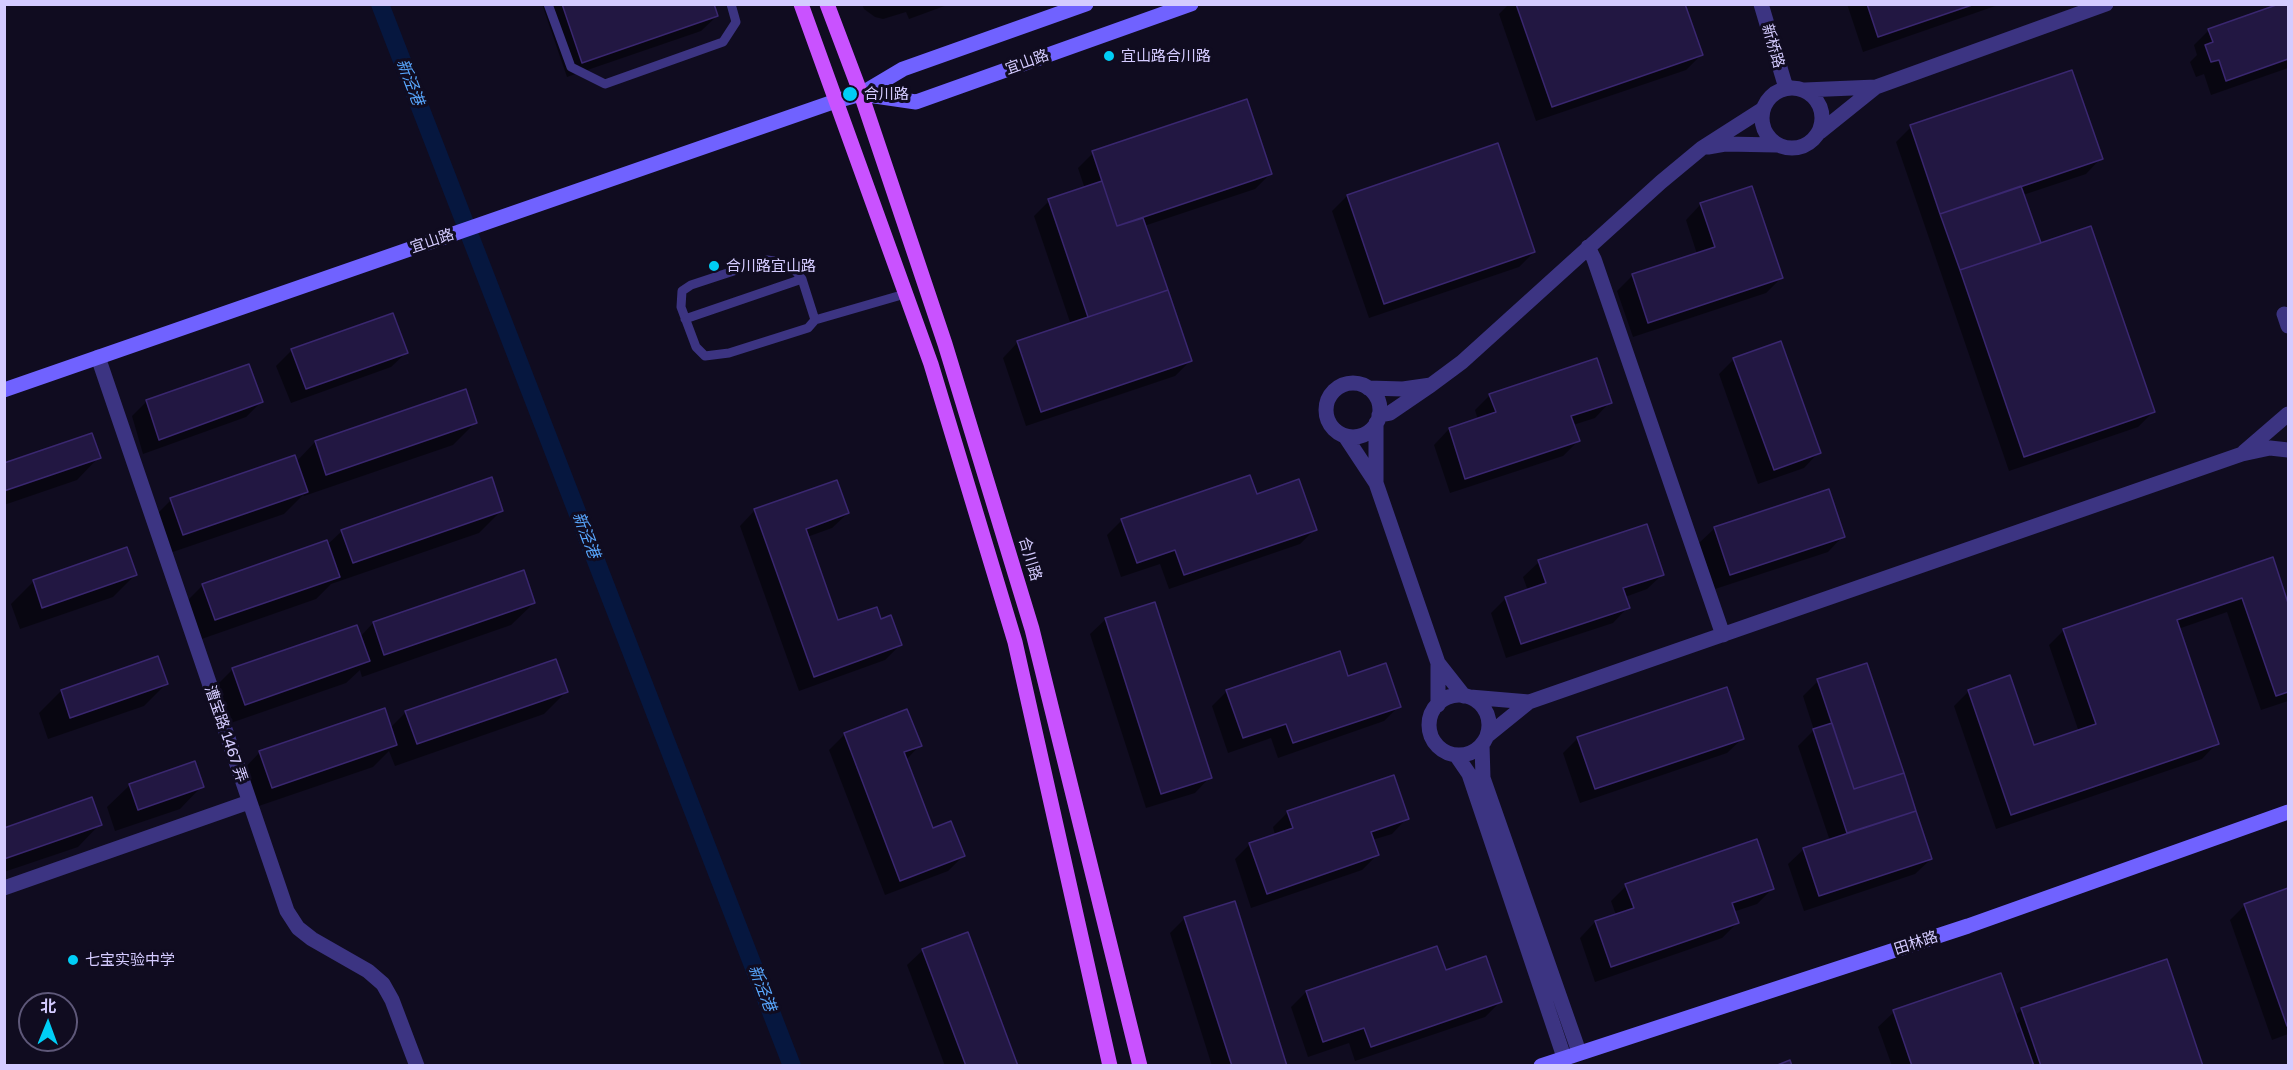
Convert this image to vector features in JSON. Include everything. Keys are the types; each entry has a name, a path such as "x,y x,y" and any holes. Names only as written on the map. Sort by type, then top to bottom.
{"main road":[{"path":"801,4 931,364 1015,642 1110,1065"},
{"name":"合川路","path":"827,4 861,94 945,344 1032,629 1140,1065"}],"street":[{"name":"宜山路","path":"4,390 861,94 903,69 1086,4"},
{"name":"宜山路","path":"861,94 916,102 1191,4"},
{"name":"新桥路","path":"1761,4 1786,88"},
{"path":"1777,145 1764,129 1763,109 1768,99 1786,88 1805,90 1876,87 2106,4"},
{"path":"1702,148 1725,144 1777,145 1797,148 1814,140 1820,132 1876,87"},
{"path":"1805,90 1819,104 1822,113 1820,132"},
{"path":"1431,385 1403,389 1368,388 1354,383 1345,384 1331,394 1327,402 1326,410 1331,426 1346,436 1363,435 1378,419 1431,385 1462,363 1588,247 1702,148 1763,109"},
{"path":"1588,247 1598,270 1723,635"},
{"name":"漕宝路 1467 弄","path":"98,357 287,911 298,928 312,939 368,971 383,984 392,1000 417,1065"},
{"path":"1368,388 1377,397 1376,483"},
{"path":"2242,454 2289,414"},
{"path":"1346,436 1376,483 1438,663 1438,705"},
{"path":"1529,702 1450,697 1438,705 1430,718 1432,738 1446,752 1456,755 1466,754 1529,702 2242,454 2270,448 2289,450"},
{"path":"1438,663 1467,697 1478,702 1488,717 1483,778 1572,1057"},
{"path":"1456,755 1469,774 1572,1057"},
{"path":"4,888 249,802"},
{"name":"田林路","path":"1541,1065 1572,1057 1968,927 2289,812"}],"lane":[{"path":"548,4 571,67 605,84 723,42 736,22 730,4"},
{"path":"815,320 802,279 794,269 782,262 767,260 700,282 682,291 681,307 685,319 696,347 705,356 729,353 808,328 815,320 905,294"},
{"path":"685,319 802,279"}],"building":[{"path":"562,4 714,4 718,16 582,63"},
{"path":"1516,4 1685,4 1703,55 1552,107"},
{"path":"1867,4 1975,4 1878,37"},
{"path":"2279,4 2288,4 2288,59 2226,81 2219,60 2211,62 2205,45 2213,42 2208,29"},
{"path":"2072,70 2103,159 1940,214 1910,125"},
{"path":"1247,99 1272,174 1117,226 1092,151"},
{"path":"1498,143 1535,252 1384,304 1347,195"},
{"path":"1102,181 1117,226 1143,218 1168,290 1088,317 1048,199"},
{"path":"1752,186 1783,278 1648,323 1632,274 1715,247 1700,203"},
{"path":"2021,186 2041,243 1960,270 1940,214"},
{"path":"2091,226 2155,412 2024,457 1960,270"},
{"path":"1168,290 1192,361 1041,412 1017,341"},
{"path":"393,313 408,353 306,389 291,349"},
{"path":"1781,341 1821,453 1774,470 1733,358"},
{"path":"1597,358 1612,403 1571,416 1580,441 1465,479 1449,428 1496,412 1489,394"},
{"path":"249,364 263,402 159,440 146,400"},
{"path":"466,389 477,423 326,475 315,441"},
{"path":"92,433 101,458 4,491 4,463"},
{"path":"295,455 308,492 183,535 170,498"},
{"path":"1250,475 1257,494 1299,479 1317,530 1184,575 1175,550 1137,563 1121,519"},
{"path":"492,477 503,511 353,563 341,530"},
{"path":"837,480 849,513 806,529 838,620 877,607 881,619 891,615 902,645 814,677 754,509"},
{"path":"1829,489 1845,537 1730,575 1714,527"},
{"path":"1647,524 1664,575 1623,588 1630,608 1521,644 1505,597 1546,583 1538,560"},
{"path":"327,540 340,577 215,620 202,584"},
{"path":"127,547 137,575 42,608 33,580"},
{"path":"2273,557 2288,603 2288,692 2276,696 2242,598 2177,620 2219,744 2011,815 1968,690 2010,675 2034,745 2096,724 2063,629"},
{"path":"524,570 535,603 384,655 373,622"},
{"path":"1155,602 1212,778 1161,794 1105,618"},
{"path":"357,625 370,661 245,705 232,668"},
{"path":"1340,651 1348,676 1386,663 1401,707 1293,743 1286,724 1243,738 1226,690"},
{"path":"158,656 168,684 70,718 61,690"},
{"path":"556,659 568,692 417,744 405,711"},
{"path":"1867,663 1904,773 1854,789 1817,679"},
{"path":"1727,687 1744,739 1595,789 1577,737"},
{"path":"385,708 397,745 272,788 259,751"},
{"path":"907,709 922,746 904,752 933,828 951,821 965,856 900,881 844,733"},
{"path":"1832,723 1854,789 1904,773 1916,811 1847,833 1813,729"},
{"path":"195,761 204,787 138,810 129,784"},
{"path":"1394,775 1409,819 1371,832 1379,855 1267,894 1249,843 1293,828 1287,811"},
{"path":"92,797 102,825 4,859 4,828"},
{"path":"1916,811 1932,859 1819,896 1803,848"},
{"path":"1757,839 1774,889 1732,903 1739,923 1611,967 1595,921 1634,908 1625,884"},
{"path":"2288,888 2288,1025 2287,1026 2244,904"},
{"path":"1235,901 1287,1066 1232,1066 1184,917"},
{"path":"968,932 1018,1066 966,1066 922,949"},
{"path":"1437,946 1446,970 1486,956 1502,1002 1371,1047 1364,1028 1323,1042 1306,991"},
{"path":"2167,959 2203,1066 2041,1066 2021,1008"},
{"path":"2001,973 2034,1066 1912,1066 1893,1010"},
{"path":"1790,1060 1792,1066 1775,1066"}],"waterway":[{"name":"新泾港","path":"380,4 792,1066"}],"place":[{"name":"宜山路合川路","path":"1109,56"},
{"name":"合川路","path":"850,94"},
{"name":"合川路宜山路","path":"714,266"},
{"name":"七宝实验中学","path":"73,960"}]}
